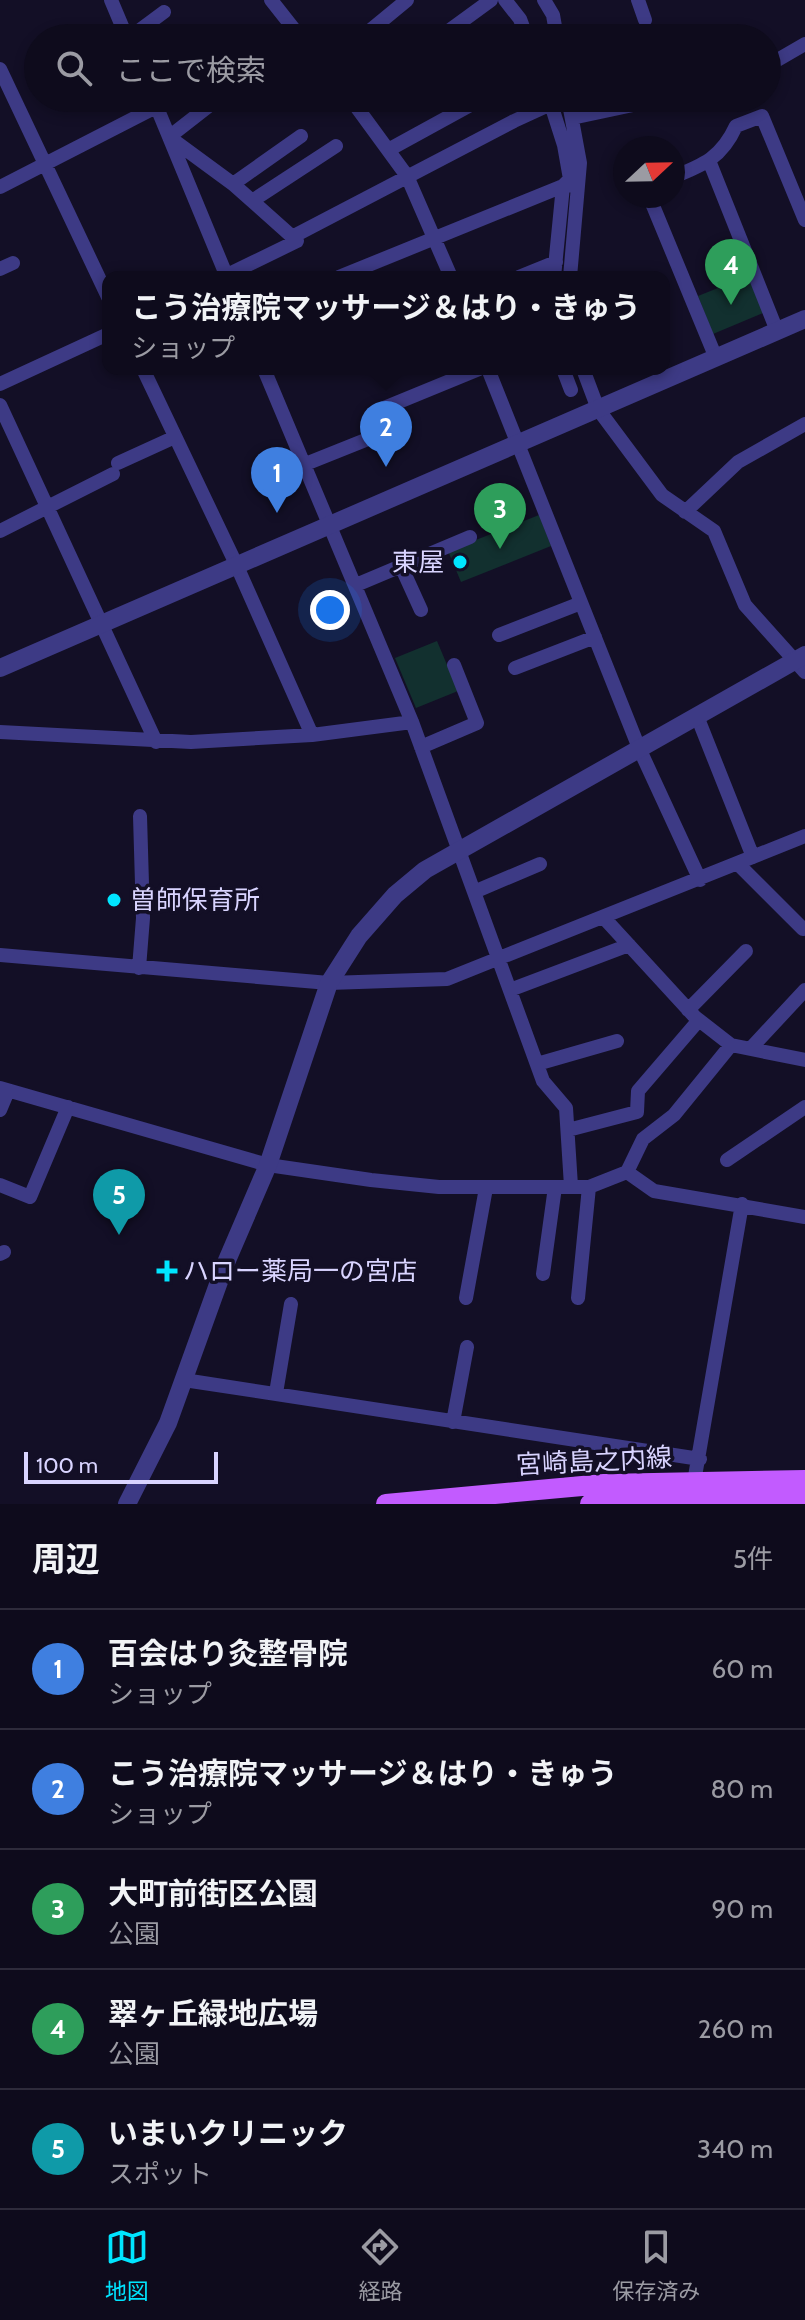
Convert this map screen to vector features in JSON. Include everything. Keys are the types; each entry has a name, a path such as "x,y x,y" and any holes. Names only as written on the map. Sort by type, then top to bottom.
{"main road":[{"name":"宮崎島之内線","path":"590,1504 691,1496 805,1480"},
{"name":"宮崎島之内線","path":"386,1504 506,1491 805,1499"}],"street":[{"path":"111,0 122,24"},
{"path":"271,0 288,24"},
{"path":"378,24 407,0"},
{"path":"458,24 491,0"},
{"path":"505,0 522,24"},
{"path":"544,0 555,24"},
{"path":"638,0 645,20"},
{"path":"147,24 164,12"},
{"path":"781,58 805,44"},
{"path":"0,69 102,285"},
{"path":"0,187 137,112"},
{"path":"158,112 223,271"},
{"path":"169,137 201,112"},
{"path":"361,112 407,176 449,271"},
{"path":"390,149 457,112"},
{"path":"292,237 529,112"},
{"path":"553,112 569,164 570,271"},
{"path":"555,270 570,185 580,163 571,112"},
{"path":"572,118 600,112"},
{"path":"685,172 710,163 727,146 736,126 762,116 805,220"},
{"path":"233,184 301,136"},
{"path":"169,137 233,184 297,241 235,271"},
{"path":"252,201 336,146"},
{"path":"710,163 777,331"},
{"path":"354,271 570,185"},
{"path":"654,208 716,358"},
{"path":"0,668 805,319"},
{"path":"0,384 102,337"},
{"path":"146,375 236,564 312,735"},
{"path":"266,375 412,722 543,1081 566,1108 571,1186"},
{"path":"384,408 464,375"},
{"path":"490,375 639,748 700,880"},
{"path":"565,375 571,390"},
{"path":"127,1504 168,1423 225,1265 268,1165 329,983 359,936 395,895 425,870 459,849 697,716 802,663 745,605 714,531 662,495 598,409 585,375"},
{"path":"0,405 156,742"},
{"path":"685,512 738,462 805,424"},
{"path":"0,531 175,437"},
{"path":"303,465 373,437"},
{"path":"356,585 470,537"},
{"path":"401,566 421,610"},
{"path":"499,635 581,603"},
{"path":"515,668 595,637"},
{"path":"421,747 477,723 454,665"},
{"path":"697,716 753,857"},
{"path":"0,732 156,742 312,735 412,722"},
{"path":"139,968 143,918 140,816"},
{"path":"0,955 329,983 447,979 605,919 805,836"},
{"path":"474,892 540,864"},
{"path":"738,864 803,929"},
{"path":"605,919 694,1015 731,1045 805,1060"},
{"path":"510,990 629,945"},
{"path":"568,1130 637,1112 638,1091 746,951"},
{"path":"752,1047 805,990"},
{"path":"537,1064 617,1041"},
{"path":"0,1110 4,1089 268,1165 384,1182 486,1188 589,1187 627,1172 643,1139 674,1115 731,1045"},
{"path":"0,1185 30,1197 68,1107"},
{"path":"727,1160 805,1107"},
{"path":"627,1172 654,1191 805,1217"},
{"path":"543,1274 555,1187"},
{"path":"578,1298 589,1187"},
{"path":"466,1298 486,1188"},
{"path":"691,1496 700,1459 742,1204"},
{"path":"276,1393 291,1304"},
{"path":"453,1422 467,1347"},
{"path":"184,1380 700,1459"}],"green space":[{"path":"748,276 763,313 713,334 698,296"},
{"path":"539,515 551,546 461,582 448,551"},
{"path":"437,641 458,691 416,708 395,658"}],"place":[{"name":"翠ヶ丘緑地広場","path":"731,305"},
{"name":"こう治療院マッサージ＆はり・きゅう","path":"386,467"},
{"name":"百会はり灸整骨院","path":"277,513"},
{"name":"大町前街区公園","path":"500,549"},
{"name":"東屋","path":"460,562"},
{"name":"曽師保育所","path":"114,900"},
{"name":"いまいクリニック","path":"119,1235"},
{"name":"ハロー薬局一の宮店","path":"167,1271"}]}
